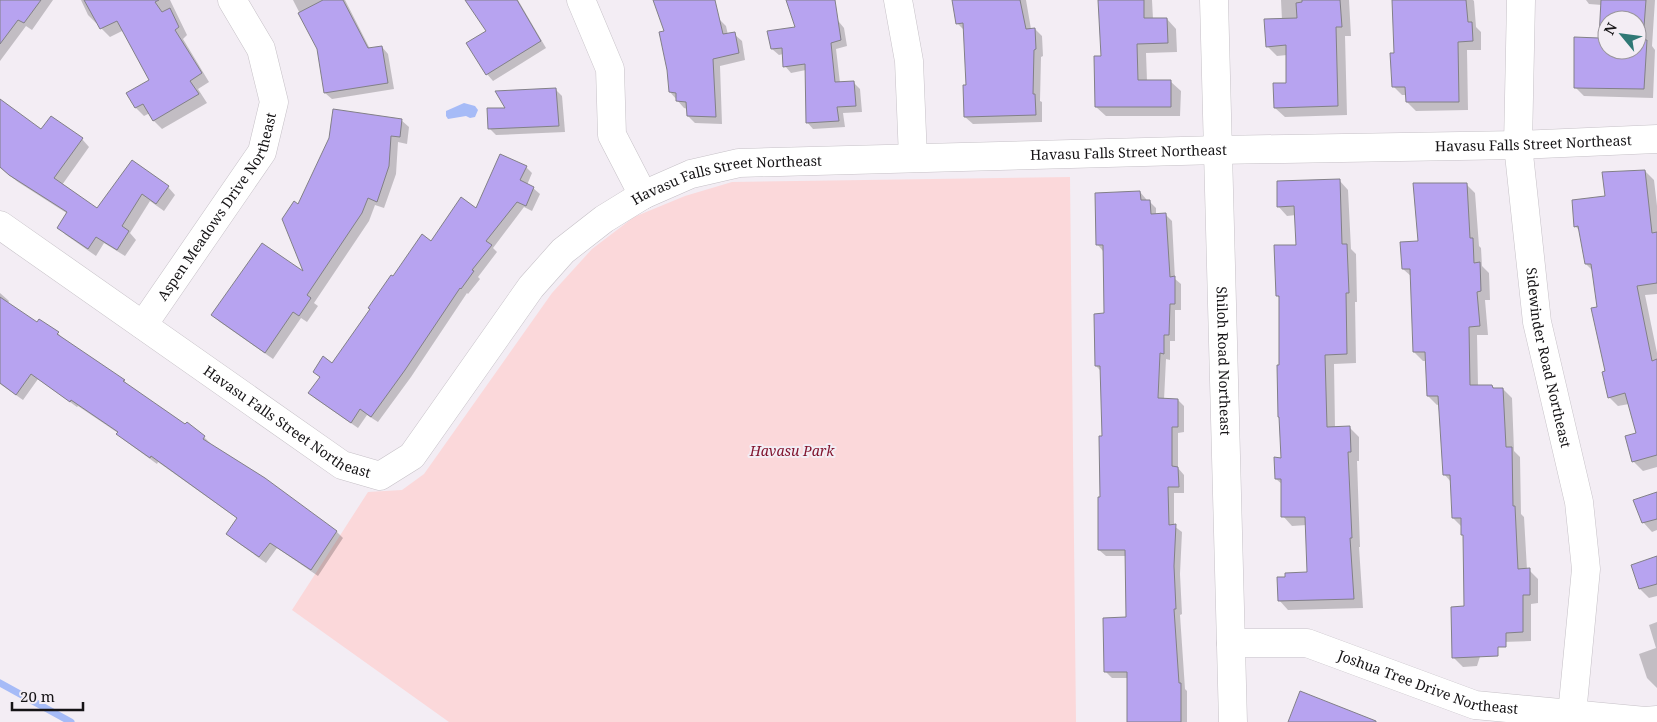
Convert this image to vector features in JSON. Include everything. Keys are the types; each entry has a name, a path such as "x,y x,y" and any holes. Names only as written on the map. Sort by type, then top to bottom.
{"street":[{"name":"Aspen Meadows Drive Northeast","path":"143,325 262,152 274,102 261,49 232,0"},
{"path":"581,0 610,70 612,135 643,195"},
{"path":"898,0 909,61 913,158"},
{"name":"Shiloh Road Northeast","path":"1214,0 1233,722"},
{"name":"Sidewinder Road Northeast","path":"1521,0 1518,145 1537,322 1579,502 1586,569 1572,714"},
{"name":"Havasu Falls Street Northeast","path":"0,225 342,465 380,476 412,456 531,287 563,251 604,219 643,195 691,174 739,163 1218,150 1518,145 1657,139"},
{"name":"Joshua Tree Drive Northeast","path":"1231,643 1307,643 1475,705 1645,721 1657,720"}],"green space":[{"name":"Havasu Park","path":"1070,177 1076,722 449,722 292,610 368,492 402,490 424,474 552,293 592,249 634,217 685,196 732,182"}],"water":[{"path":"464,103 475,106 478,110 475,117 470,118 466,116 448,119 446,111"}],"building":[{"path":"0,0 41,0 24,23 18,20 0,44"},
{"path":"84,0 159,0 155,2 162,12 170,8 179,27 175,30 202,73 190,81 199,94 153,121 143,104 135,108 126,93 149,80 117,21 100,29"},
{"path":"323,0 343,0 368,48 382,46 388,83 324,93 317,49 298,13"},
{"path":"465,0 517,0 541,41 486,75 466,43 486,31"},
{"path":"653,0 715,0 723,34 735,32 739,53 713,59 716,117 687,116 686,102 676,101 676,93 669,92 667,70 659,32 664,31"},
{"path":"786,0 835,0 841,40 831,43 835,82 854,81 856,106 837,107 839,121 806,123 805,64 783,67 782,48 771,49 767,31 795,27"},
{"path":"952,0 1020,0 1026,29 1035,28 1036,49 1034,50 1033,94 1035,94 1036,115 964,117 963,85 966,85 963,23 956,24"},
{"path":"1098,0 1144,0 1144,18 1167,18 1168,43 1137,44 1138,80 1171,80 1171,107 1095,107 1094,56 1101,56"},
{"path":"1302,0 1340,0 1342,27 1336,27 1338,106 1274,108 1273,83 1286,83 1286,45 1266,47 1264,19 1297,18 1296,3 1302,2"},
{"path":"1392,0 1466,0 1468,22 1472,22 1473,41 1458,42 1459,102 1406,102 1405,87 1392,87 1390,53 1394,53"},
{"path":"1601,0 1646,0 1645,10 1600,10"},
{"path":"1574,37 1597,38 1597,60 1646,60 1644,89 1574,88"},
{"path":"556,88 559,126 488,129 487,108 505,108 495,91"},
{"path":"0,99 41,129 51,116 83,138 54,178 97,208 132,160 169,186 156,204 142,194 122,226 129,231 117,250 96,237 88,249 57,228 67,212 9,175 0,167"},
{"path":"333,109 402,119 400,137 391,136 389,166 377,202 368,198 362,213 307,295 311,298 299,316 293,312 265,353 211,315 262,243 303,271 282,219 294,201 298,204 329,138"},
{"path":"500,154 527,166 520,180 534,187 526,206 517,202 486,241 492,245 472,270 474,271 460,288 371,417 360,409 351,423 308,393 320,377 313,372 323,356 332,363 391,275 393,276 422,234 431,241 461,197 476,208"},
{"path":"1645,170 1652,233 1657,232 1657,283 1637,286 1652,361 1657,359 1657,455 1632,462 1625,436 1636,433 1625,393 1608,398 1602,372 1605,371 1591,308 1597,307 1591,264 1585,264 1578,226 1574,227 1572,200 1605,196 1602,172"},
{"path":"1340,179 1342,244 1347,244 1349,293 1346,293 1347,354 1325,355 1327,427 1350,426 1351,452 1348,452 1352,538 1350,538 1354,599 1278,601 1277,577 1285,577 1285,573 1307,572 1305,517 1281,517 1281,479 1275,479 1274,457 1281,458 1277,365 1279,365 1279,296 1276,296 1274,245 1296,245 1294,206 1277,207 1277,181"},
{"path":"1413,183 1467,183 1470,238 1473,238 1474,263 1480,262 1481,291 1477,292 1480,326 1469,327 1470,385 1492,385 1493,388 1503,388 1506,447 1512,447 1513,506 1515,506 1518,569 1530,568 1530,595 1523,595 1523,632 1506,633 1506,647 1498,647 1498,656 1452,658 1451,607 1464,606 1463,535 1461,535 1461,518 1452,518 1450,475 1443,475 1438,396 1427,396 1425,352 1413,352 1410,269 1402,269 1400,242 1418,241"},
{"path":"1140,191 1141,200 1150,200 1151,214 1166,213 1170,277 1175,276 1175,304 1170,304 1169,335 1164,335 1164,354 1160,353 1158,398 1178,399 1178,427 1172,427 1172,466 1178,467 1179,487 1168,487 1169,525 1176,524 1174,566 1176,609 1174,609 1179,683 1181,683 1181,722 1127,722 1127,672 1104,672 1103,618 1126,617 1125,550 1098,550 1098,497 1100,497 1099,436 1102,436 1100,366 1095,366 1094,314 1104,313 1103,245 1096,245 1095,193"},
{"path":"0,297 37,322 39,319 59,332 57,334 125,380 123,381 185,424 187,422 205,436 203,439 265,478 337,531 311,570 270,543 259,557 226,534 237,518 151,456 150,458 116,434 118,432 71,400 70,402 31,374 16,395 0,383"},
{"path":"1657,492 1657,519 1642,523 1633,500"},
{"path":"1657,556 1657,584 1639,589 1631,565"},
{"path":"1300,691 1376,721 1376,722 1288,722"}],"waterway":[{"path":"0,683 71,722"}]}
